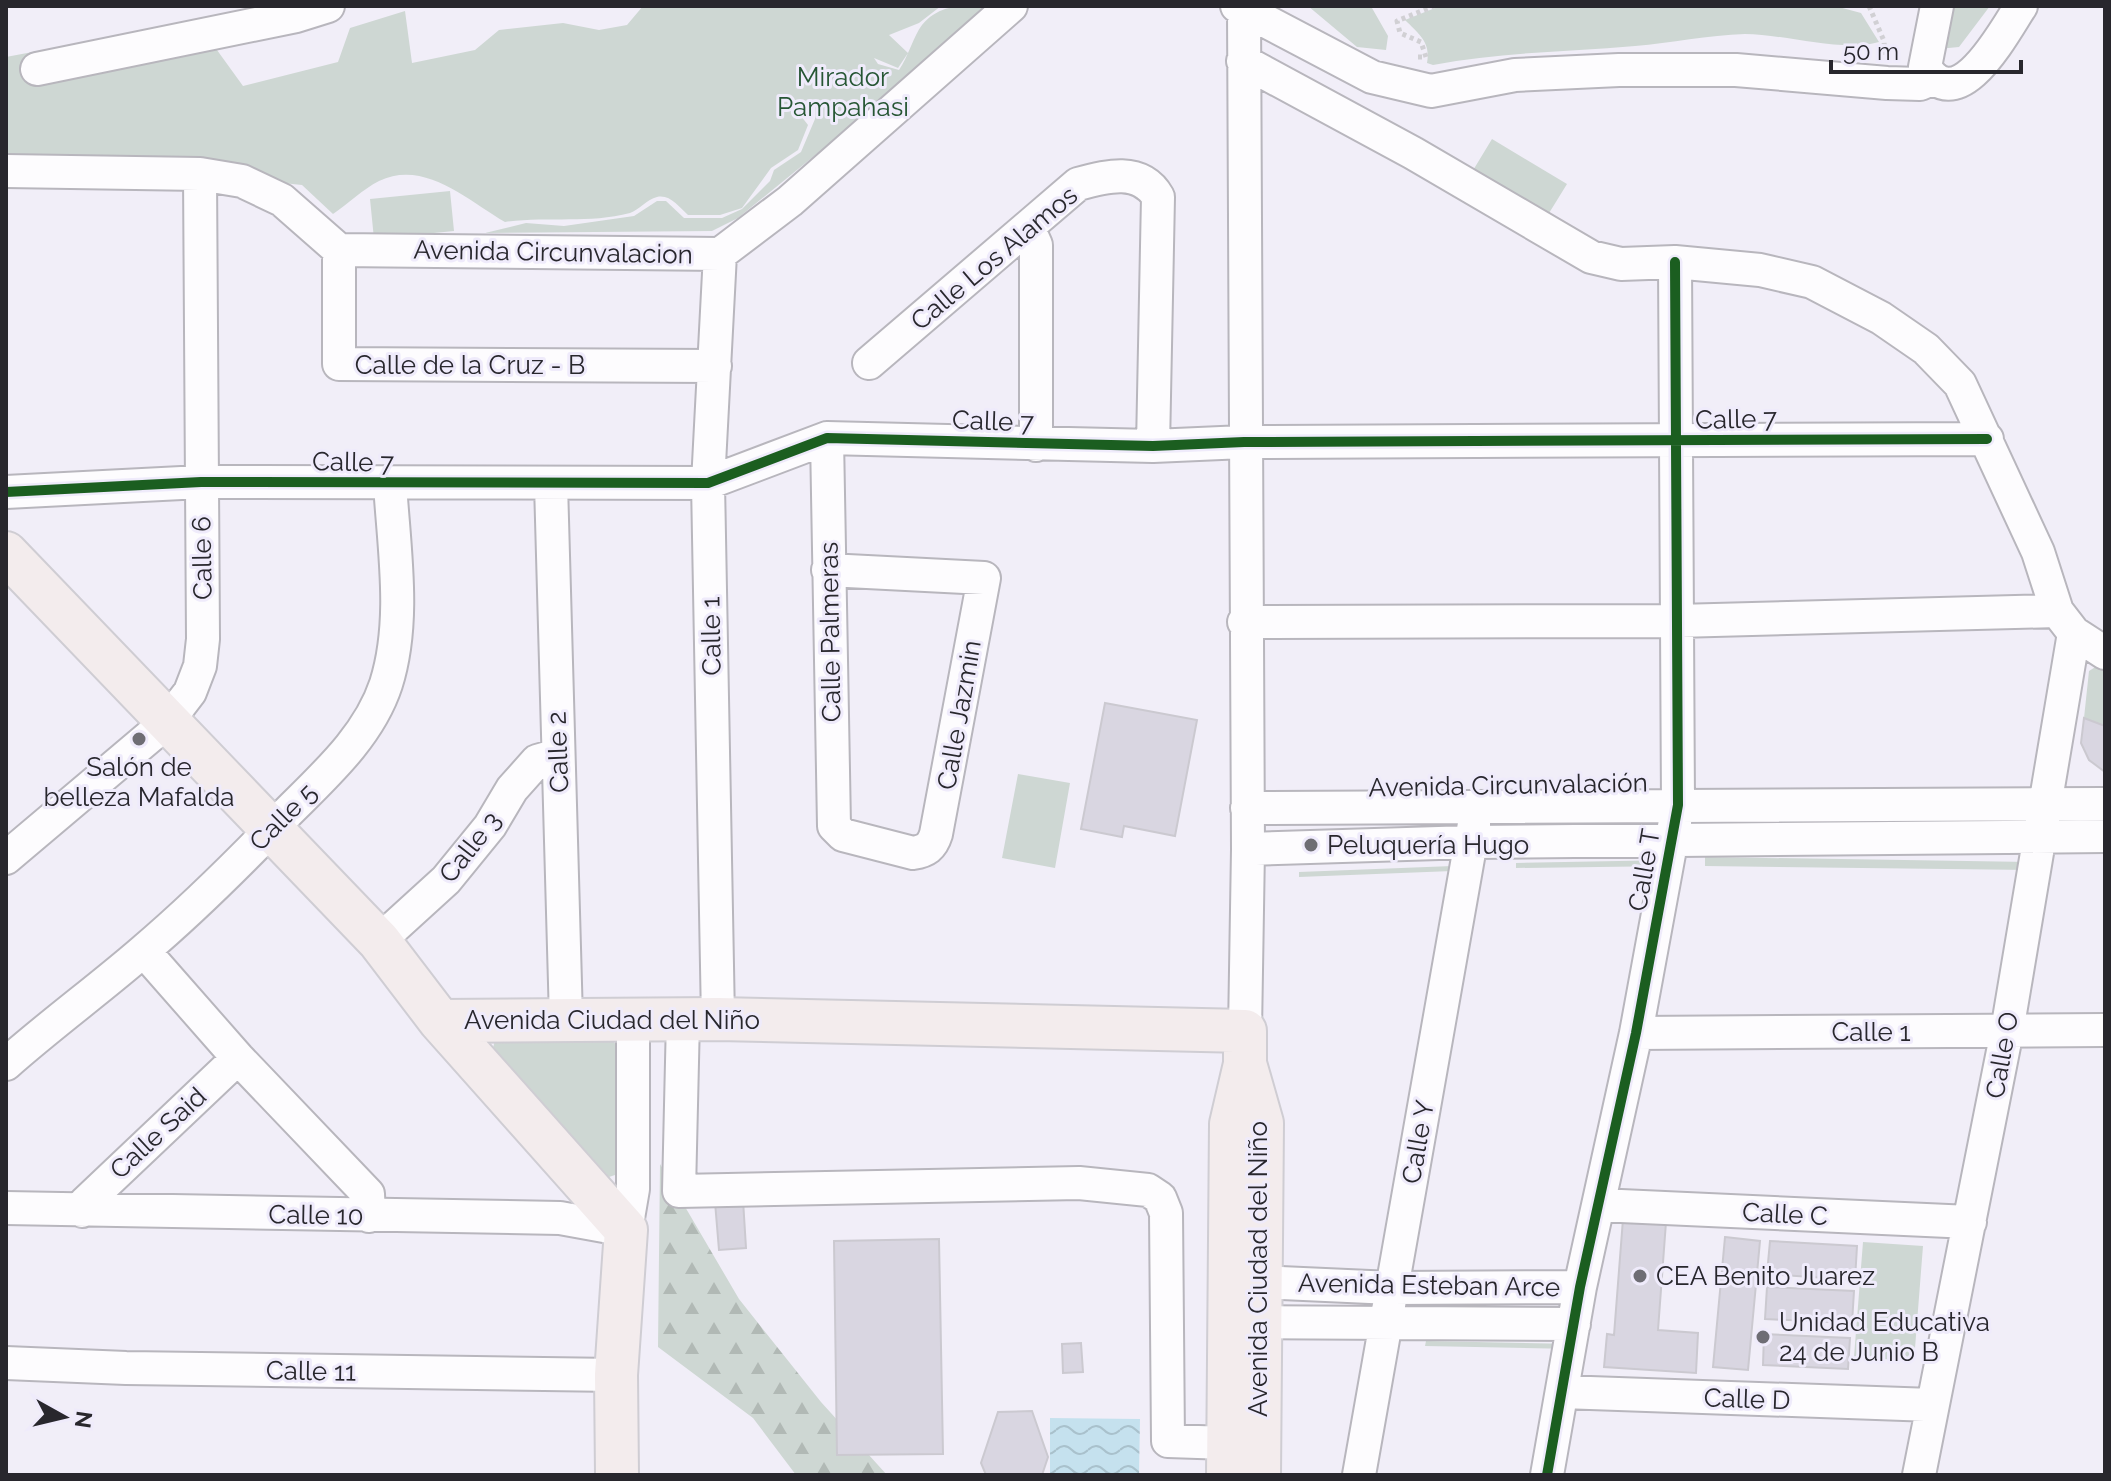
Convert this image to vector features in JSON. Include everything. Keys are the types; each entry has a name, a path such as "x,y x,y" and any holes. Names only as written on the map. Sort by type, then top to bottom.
{"main road":[{"name":"Avenida Ciudad del Niño","path":"6,553 379,941 440,1021 701,1019 1245,1047 1262,1123 1245,1281 1245,1322 1259,1475"},
{"path":"440,1021 626,1230 616,1375 617,1475"},
{"name":"Avenida Ciudad del Niño","path":"1228,1459 1245,1322"}],"street":[{"path":"37,69 296,16 328,6"},
{"name":"Avenida Circunvalacion","path":"339,250 720,254 790,201 1011,6"},
{"path":"1937,6 1925,67 1934,78 1952,83 1975,73 2021,6"},
{"path":"1245,1047 1248,849 1241,8 1372,77 1431,91 1515,75 1619,70 1736,70 1920,84 1934,78"},
{"path":"1243,61 1413,153 1591,257 1621,264 1675,262 1760,270 1812,282 1844,296 1926,349 1960,384 2038,552 2066,622 2105,653"},
{"path":"6,171 200,174 242,181 282,200 339,250"},
{"name":"Calle 6","path":"7,856 167,722 190,692 200,666 203,639 200,174"},
{"name":"Calle Los Alamos","path":"869,363 1078,184 1108,175 1136,178 1152,186 1158,197 1153,446"},
{"path":"1028,227 1036,245 1036,445"},
{"name":"Calle de la Cruz - B","path":"339,250 339,364 715,366"},
{"name":"Calle 1","path":"720,254 708,483 701,1019 679,1191 1079,1183 1148,1190 1160,1198 1166,1213 1168,1441 1228,1459"},
{"name":"Calle T","path":"1547,1475 1580,1287 1636,1033 1678,805 1675,262"},
{"name":"Calle 7","path":"6,492 201,482 708,483 827,438 1153,446 1244,442 1987,439"},
{"name":"Calle Palmeras","path":"827,438 834,826 843,835 913,853 928,849"},
{"name":"Calle 5","path":"6,1064 144,951 272,829 335,765 374,713 386,682 397,599 390,484"},
{"name":"Calle 2","path":"551,484 566,1019"},
{"name":"Calle Jazmin","path":"828,570 984,578 936,834 928,849"},
{"path":"1244,622 2066,622"},
{"name":"Calle O","path":"1919,1475 2007,1031 2045,803 2066,622"},
{"name":"Calle 3","path":"379,941 446,880 537,761 558,755"},
{"name":"Avenida Circunvalación","path":"1247,808 2105,804"},
{"name":"Calle Y","path":"1359,1475 1477,809"},
{"path":"1248,849 1471,842 2105,836"},
{"path":"144,951 238,1058 368,1194 369,1216"},
{"path":"626,1230 633,1189 633,1019"},
{"name":"Calle 1","path":"1636,1033 2105,1030"},
{"name":"Calle Said","path":"82,1211 85,1203 238,1058"},
{"name":"Calle C","path":"1599,1205 1970,1222"},
{"name":"Calle 10","path":"6,1208 560,1218 626,1230"},
{"name":"Avenida Esteban Arce","path":"1245,1281 1392,1288 1580,1287"},
{"name":"Avenida Esteban Arce","path":"1245,1322 1574,1324"},
{"name":"Calle 11","path":"6,1363 142,1369 616,1375"},
{"name":"Calle D","path":"1562,1392 1932,1405"}],"path":[{"path":"1431,91 1419,75 1414,58 1426,57 1421,42 1400,33 1397,21 1434,6"},
{"path":"1869,6 1884,41 1887,83"}],"green space":[{"name":"Mirador Pampahasi","path":"643,6 941,6 919,23 889,35 908,53 922,25 938,12 957,6 998,6 738,218 712,231 485,233 526,223 564,226 634,216 657,201 666,201 684,218 722,218 742,209 770,181 774,170 801,152 815,119 815,105 794,107 808,125 798,150 771,168 742,208 720,215 688,215 666,197 657,197 637,210 614,216 505,222 445,185 413,175 379,181 333,214 302,185 116,166 6,160 6,57 196,21 243,86 338,62 350,28 405,11 412,63 475,50 499,30 563,23 599,30 627,25","holes":["908,53 899,70 878,64 874,58 898,68"]},
{"path":"1308,6 1375,6 1372,8 1388,36 1386,50 1357,47"},
{"path":"1440,6 1835,6 1861,13 1879,42 1831,44 1745,34 1483,57 1433,65 1427,63 1423,39 1405,20"},
{"path":"1948,6 1990,6 1959,47 1938,49"},
{"path":"1492,139 1567,184 1546,218 1472,172"},
{"path":"450,191 454,231 374,239 370,199"},
{"path":"2105,661 2105,726 2084,718 2089,671"},
{"path":"1018,774 1070,783 1055,868 1002,858"},
{"path":"1705,857 2030,862 2031,870 1705,866"},
{"path":"1673,860 1673,866 1516,868 1516,863"},
{"path":"1478,865 1478,870 1299,877 1299,872"},
{"path":"495,1040 612,1040 619,1048 618,1174 609,1177 493,1048"},
{"path":"660,1164 739,1299 821,1402 887,1475 796,1475 753,1418 658,1347"},
{"path":"1863,1242 1923,1246 1914,1361 1854,1357"},
{"path":"1426,1341 1575,1344 1574,1349 1425,1346"}],"water":[{"path":"1050,1418 1140,1419 1139,1475 1050,1475"}],"building":[{"path":"1105,703 1197,720 1175,836 1124,826 1122,837 1081,829"},
{"path":"2084,718 2105,726 2105,772 2089,760 2081,743"},
{"path":"743,1200 746,1248 719,1250 715,1202"},
{"name":"CEA Benito Juarez","path":"1623,1219 1666,1222 1658,1330 1698,1333 1696,1373 1604,1367 1607,1334 1614,1335"},
{"path":"1725,1237 1760,1241 1748,1370 1713,1367"},
{"path":"939,1239 943,1454 837,1455 834,1241"},
{"path":"1770,1241 1857,1246 1855,1280 1767,1274"},
{"path":"1767,1287 1854,1291 1852,1323 1765,1319"},
{"path":"1764,1334 1850,1338 1848,1369 1763,1365"},
{"path":"1081,1343 1083,1372 1063,1373 1062,1344"},
{"path":"1032,1411 1048,1457 1042,1475 986,1475 981,1463 998,1412"}],"cycle path":[{"path":"1547,1475 1580,1287 1636,1033 1678,805 1675,262"},
{"path":"6,492 201,482 708,483 827,438 1153,446 1244,442 1987,439"}],"place":[{"name":"Salón de belleza Mafalda","path":"139,739"},
{"name":"Peluquería Hugo","path":"1311,845"},
{"name":"CEA Benito Juarez","path":"1640,1276"},
{"name":"Unidad Educativa 24 de Junio B","path":"1763,1337"}]}
